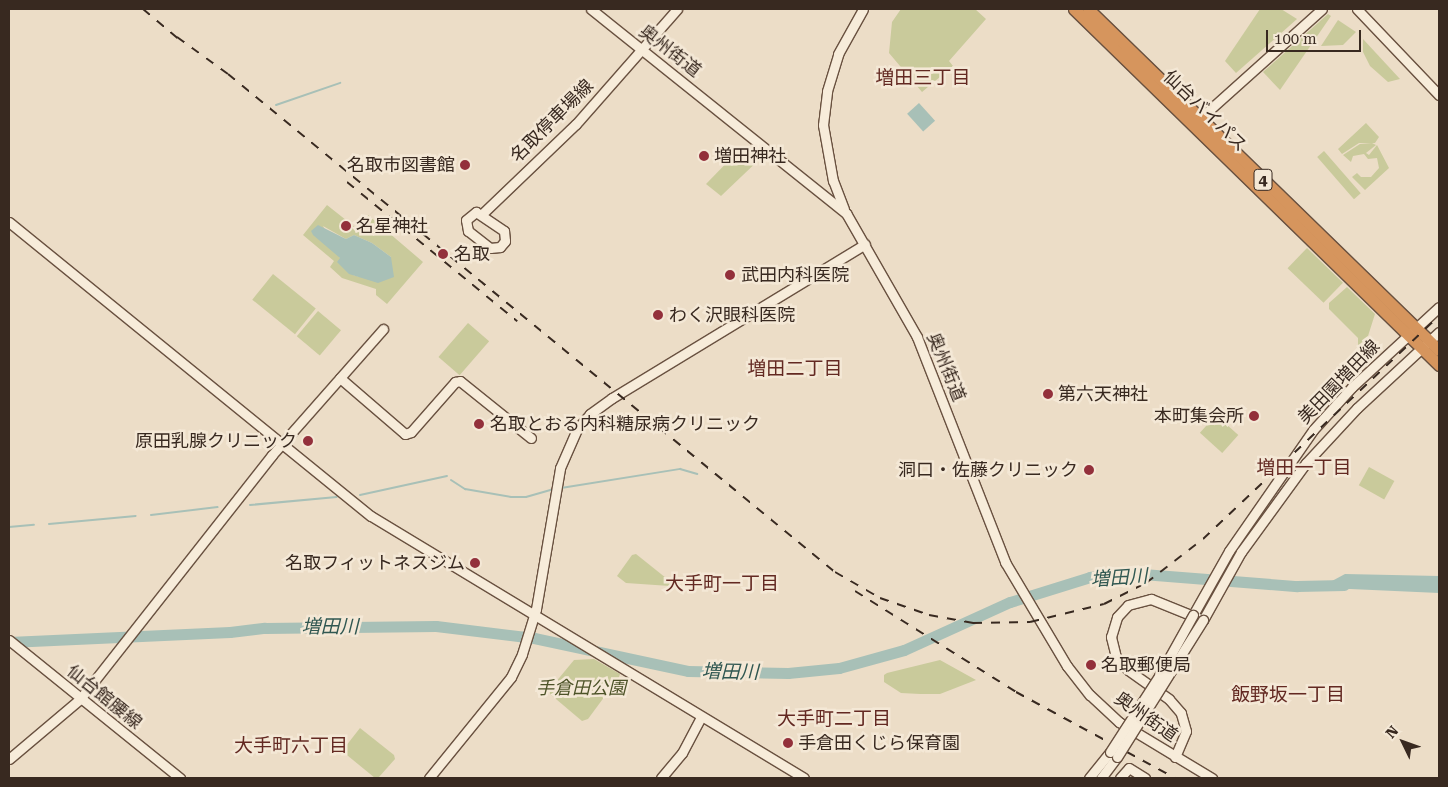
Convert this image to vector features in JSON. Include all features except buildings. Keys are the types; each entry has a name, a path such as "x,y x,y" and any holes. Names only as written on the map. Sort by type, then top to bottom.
{"highway":[{"name":"仙台バイパス","path":"1074,9 1197,122 1412,331 1426,345 1439,365"},
{"name":"仙台バイパス","path":"1088,9 1197,122"},
{"name":"仙台バイパス","path":"1426,345 1439,350"}],"street":[{"name":"奥州街道","path":"591,9 826,195 846,213 916,337 996,541 1017,584 1068,666 1102,707 1141,738 1212,778"},
{"name":"名取停車場線","path":"482,214 506,236 505,241 495,249 490,248 465,225 472,213 482,214 576,124 676,9"},
{"path":"846,213 833,182 824,142 827,91 838,54 863,9"},
{"path":"1197,122 1322,9"},
{"path":"1357,9 1439,95"},
{"path":"826,195 833,182"},
{"path":"9,222 371,516 534,619 548,624 804,778"},
{"path":"429,778 511,676 524,650 534,619 556,489 568,446 590,414 865,244"},
{"name":"美田園増田線","path":"1113,755 1229,551 1328,412 1439,307"},
{"path":"9,759 80,699 282,443 383,329"},
{"name":"美田園増田線","path":"1113,755 1203,620 1242,552 1301,470 1337,428 1439,332"},
{"path":"340,378 405,434 411,432 455,382 460,381 531,438"},
{"path":"1175,757 1186,730 1181,713 1169,699 1128,670 1116,657 1112,646 1113,626 1128,605 1145,599 1157,600 1193,614 1203,620"},
{"name":"仙台館腰線","path":"9,640 180,778"},
{"path":"661,778 682,753 702,717"},
{"path":"1089,778 1113,755"},
{"path":"1101,778 1113,755"},
{"path":"1120,778 1129,768 1144,778"}],"green space":[{"path":"901,9 975,9 986,19 949,61 953,66 922,92 889,53 892,22"},
{"path":"1260,9 1281,9 1297,19 1236,73 1225,61"},
{"path":"1328,14 1331,16 1280,90 1263,72"},
{"path":"1338,20 1356,32 1343,45 1321,46"},
{"path":"1363,39 1400,79 1388,82 1370,66 1363,52"},
{"path":"1366,123 1379,137 1375,143 1359,143 1342,154 1338,149"},
{"path":"1372,143 1376,145 1366,153 1369,155 1377,145 1389,168 1365,190 1352,177 1357,173 1361,177 1371,177 1379,168 1377,158 1368,159 1364,154 1353,156 1351,162 1343,155 1360,144"},
{"path":"751,146 763,156 721,196 706,184 742,147"},
{"path":"1324,151 1361,193 1354,199 1317,157"},
{"path":"327,205 356,228 368,215 423,262 387,304 376,295 376,289 342,278 330,267 334,261 303,235","holes":["323,226 346,239 354,235 372,243 391,257 360,277 353,275 340,258"]},
{"path":"1307,248 1343,283 1324,303 1288,268"},
{"path":"273,274 316,309 295,334 252,300"},
{"path":"1347,287 1375,314 1368,336 1358,346 1358,338 1329,309 1329,303"},
{"path":"318,311 341,330 320,356 297,336"},
{"path":"468,323 489,341 460,375 438,357"},
{"path":"1216,415 1238,435 1222,453 1200,433"},
{"path":"1369,467 1394,481 1384,499 1359,485"},
{"path":"636,554 671,582 670,586 626,583 617,576 632,555"},
{"name":"手倉田公園","path":"594,659 620,674 588,719 582,721 550,694 550,689 574,660"},
{"path":"940,660 976,680 940,694 901,693 884,682 884,675 887,673"},
{"path":"360,728 394,755 395,759 379,777 375,778 342,751"}],"shaded area":[{"path":"919,103 935,121 923,132 907,114"},
{"path":"318,225 346,239 354,235 372,243 391,257 394,277 378,283 349,274 337,262 340,258 313,235 311,231"},
{"path":"1345,574 1439,576 1439,593 1328,588 1332,581"}],"waterway":[{"path":"276,105 340,83"},
{"path":"561,488 680,469 697,474"},
{"path":"360,495 447,476"},
{"path":"451,480 465,489 511,497 526,497 554,489"},
{"path":"250,505 337,497"},
{"path":"151,515 218,507"},
{"path":"49,524 136,516"},
{"path":"9,527 34,525"},
{"name":"増田川","path":"9,642 230,632 265,628 436,626 534,638 688,671 788,673 839,668 904,650 1010,602 1090,577 1130,573 1297,586 1344,585"}],"railway":[{"path":"143,9 181,41"},
{"path":"177,37 228,74 835,572 880,598 929,615 973,623 1030,622 1104,604 1146,583 1203,539 1439,316"},
{"path":"347,182 517,321"},
{"path":"855,591 1016,692 1175,778"}],"place":[{"name":"増田神社","path":"704,156"},
{"name":"名取市図書館","path":"465,165"},
{"name":"名星神社","path":"346,226"},
{"name":"名取","path":"443,254"},
{"name":"武田内科医院","path":"730,275"},
{"name":"わく沢眼科医院","path":"658,315"},
{"name":"第六天神社","path":"1048,394"},
{"name":"本町集会所","path":"1254,416"},
{"name":"名取とおる内科糖尿病クリニック","path":"479,424"},
{"name":"原田乳腺クリニック","path":"308,441"},
{"name":"洞口・佐藤クリニック","path":"1089,470"},
{"name":"名取フィットネスジム","path":"475,563"},
{"name":"名取郵便局","path":"1091,665"},
{"name":"手倉田くじら保育園","path":"788,743"}],"district":[{"name":"増田三丁目","path":"923,78"},
{"name":"増田二丁目","path":"795,369"},
{"name":"増田一丁目","path":"1304,468"},
{"name":"大手町一丁目","path":"722,584"},
{"name":"飯野坂一丁目","path":"1288,695"},
{"name":"大手町二丁目","path":"834,719"},
{"name":"大手町六丁目","path":"291,746"}]}
